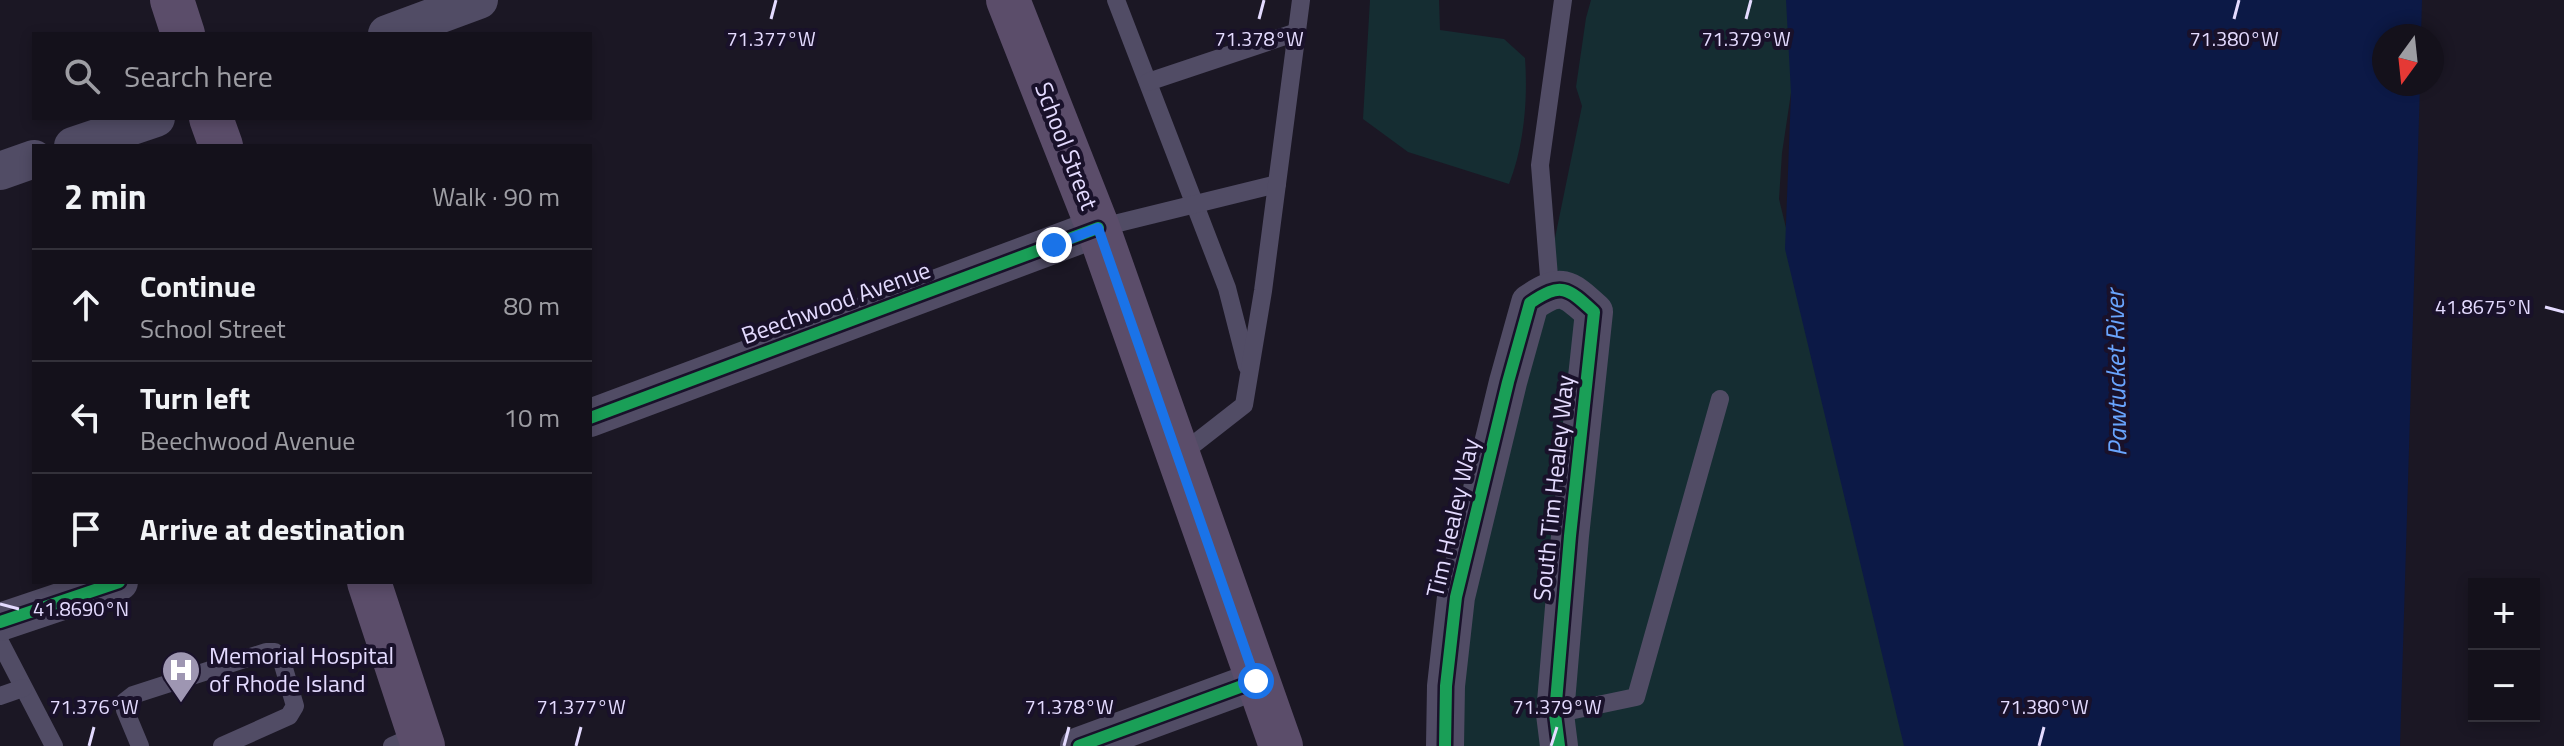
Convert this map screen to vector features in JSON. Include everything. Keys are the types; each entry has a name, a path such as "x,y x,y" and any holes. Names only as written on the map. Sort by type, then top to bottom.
{"main road":[{"path":"172,0 182,32"},
{"name":"School Street","path":"1008,0 1098,228 1281,746"},
{"path":"212,120 220,144"},
{"path":"370,584 412,742"}],"street":[{"path":"392,32 479,0"},
{"path":"79,144 150,120"},
{"path":"0,171 32,160"},
{"name":"Beechwood Avenue","path":"592,417 1098,228"},
{"name":"South Tim Healey Way","path":"1540,296 1570,290 1594,312 1570,536 1557,730"},
{"name":"Tim Healey Way","path":"1445,746 1446,686 1456,597 1508,382 1540,296"},
{"path":"0,622 113,584"},
{"path":"1079,746 1256,681"}],"lane":[{"path":"1116,0 1227,288 1249,375"},
{"path":"1178,456 1244,405 1301,0"},
{"path":"1540,296 1540,165 1563,0"},
{"path":"1148,82 1297,32"},
{"path":"1098,228 1277,184"},
{"path":"1557,730 1636,697 1720,399"},
{"path":"0,642 54,746"},
{"path":"140,746 125,710 124,702 133,695 266,652 275,652 281,658 295,706 289,716 222,746"},
{"path":"0,696 23,688"}],"green space":[{"path":"1370,0 1439,0 1440,30 1504,39 1525,58 1524,122 1509,184 1408,152 1363,119"},
{"path":"1591,0 1792,0 1791,93 1779,199 1911,746 1455,746 1461,603 1547,277 1582,106 1576,87"}],"water":[{"name":"Pawtucket River","path":"1786,0 2422,0 2421,24 2372,24 2372,96 2420,96 2400,746 1904,746 1785,249 1791,93"}],"cycle path":[{"path":"592,417 1098,228"},
{"path":"1445,746 1446,686 1456,597 1508,382 1530,303 1549,292 1564,290 1594,312 1555,714 1559,746"},
{"path":"0,622 113,584"},
{"path":"1079,746 1256,681"}],"place":[{"name":"Memorial Hospital of Rhode Island","path":"181,704"}],"route":[{"path":"1054,245 1098,228 1256,681"}]}
